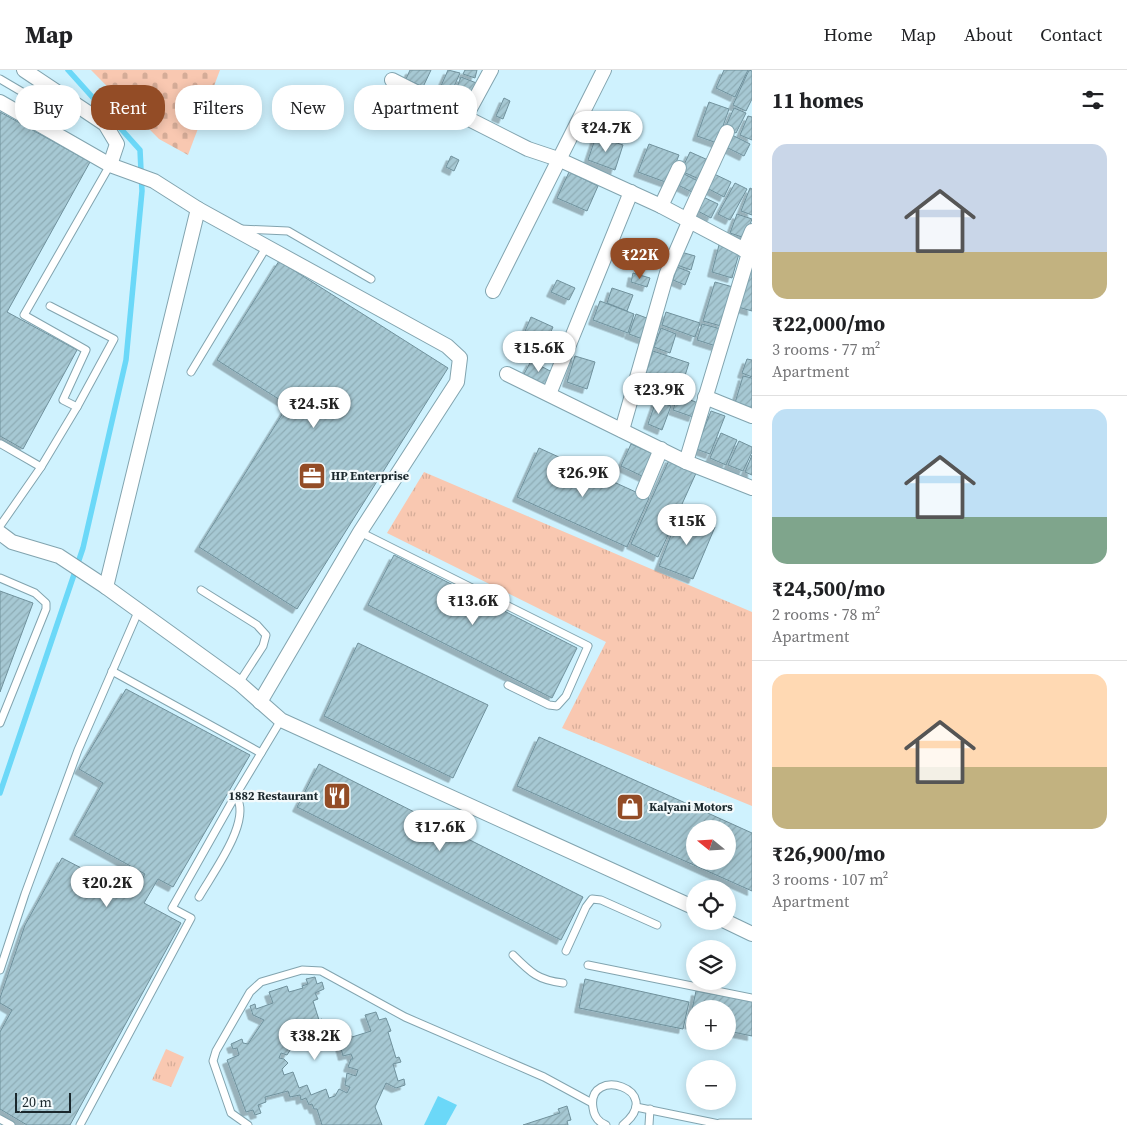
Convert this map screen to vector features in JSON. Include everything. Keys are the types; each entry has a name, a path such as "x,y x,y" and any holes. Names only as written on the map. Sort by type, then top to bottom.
{"street":[{"path":"24,70 105,124 118,144 110,165"},
{"path":"477,96 491,70"},
{"path":"493,291 604,70"},
{"path":"392,80 402,85"},
{"path":"0,102 110,165 154,181 198,208 447,346 460,358 457,382 360,532 260,702"},
{"path":"477,122 528,150 558,159 661,206 749,252"},
{"path":"622,430 668,273 688,219 727,132"},
{"path":"661,206 679,168"},
{"path":"549,394 631,192"},
{"path":"106,587 198,208"},
{"path":"686,462 749,252 752,231"},
{"path":"507,374 686,462 752,488"},
{"path":"705,397 752,416"},
{"path":"643,492 661,449"},
{"path":"0,533 12,542 58,556 69,562 239,683 281,720 686,904"},
{"path":"736,926 752,934"}],"lane":[{"path":"0,80 15,88"},
{"path":"77,407 63,400 86,350 24,315 110,165"},
{"path":"235,228 288,231 371,279"},
{"path":"191,372 267,246"},
{"path":"0,526 41,467 77,407 114,339 50,306"},
{"path":"1,444 41,467"},
{"path":"360,532 588,646 566,696 557,706 549,705 508,685"},
{"path":"0,578 35,594 46,603 46,609 0,723"},
{"path":"201,590 257,625 266,634 263,646 239,683"},
{"path":"0,970 25,894 75,759 138,612"},
{"path":"112,671 261,753"},
{"path":"80,1125 191,918 172,908 234,798 281,720"},
{"path":"199,897 238,827 242,813 238,800 234,798"},
{"path":"566,951 586,906 592,899 600,900 657,925"},
{"path":"513,955 533,975 542,980 563,983"},
{"path":"588,965 752,998"},
{"path":"248,1125 231,1113 213,1061 216,1051 250,992 261,982 302,970 321,971 406,1017 544,1077 592,1103"},
{"path":"606,1125 601,1123 594,1114 592,1103 597,1091 609,1083 622,1085 632,1093 636,1107 632,1118 623,1125"},
{"path":"636,1107 722,1124 752,1123"},
{"path":"650,1109 650,1125"},
{"path":"0,1119 10,1125"}],"green space":[{"path":"91,70 220,70 214,85 175,85 175,130 197,130 188,155 159,139 150,130 165,130 165,85 106,85"},
{"path":"424,472 752,612 752,806 562,728 606,642 387,533"},
{"path":"166,1049 184,1057 171,1087 152,1080"}],"water":[{"path":"438,1096 457,1105 446,1125 424,1125"}],"building":[{"path":"410,70 431,70 424,85 419,85 406,79"},
{"path":"448,70 460,73 455,85 441,85"},
{"path":"465,70 477,70 475,78 463,74"},
{"path":"724,70 748,70 735,97 716,88"},
{"path":"749,70 752,71 752,99 746,111 733,105"},
{"path":"461,77 479,84 477,89 477,85 458,85"},
{"path":"504,98 510,101 503,119 496,116"},
{"path":"709,102 729,109 717,143 697,136"},
{"path":"734,108 746,113 736,133 725,128"},
{"path":"0,112 15,120 15,130 32,130 90,162 7,312 77,350 23,449 0,436"},
{"path":"748,116 752,117 752,140 740,135"},
{"path":"730,134 750,144 744,156 724,146"},
{"path":"596,136 623,145 615,170 588,160"},
{"path":"649,144 679,155 668,183 638,172"},
{"path":"690,152 708,160 699,179 681,171"},
{"path":"451,156 459,160 454,171 446,167"},
{"path":"569,172 598,186 587,211 557,198"},
{"path":"680,172 698,181 692,192 674,183"},
{"path":"712,173 731,182 724,197 705,187"},
{"path":"735,183 747,189 730,220 718,214"},
{"path":"750,188 752,189 752,215 741,211"},
{"path":"701,196 718,204 711,218 694,209"},
{"path":"737,214 752,219 745,238 730,233"},
{"path":"719,245 740,250 732,278 712,272"},
{"path":"681,252 695,256 691,270 677,265"},
{"name":"HP Enterprise","path":"279,261 448,368 297,609 199,547 288,405 217,360"},
{"path":"752,265 752,311 738,307"},
{"path":"677,267 690,272 685,285 673,280"},
{"path":"633,273 650,278 647,287 631,282"},
{"path":"557,280 575,288 569,300 551,292"},
{"path":"715,282 733,287 721,326 703,321"},
{"path":"612,288 633,295 627,311 607,303"},
{"path":"600,301 634,314 628,333 593,320"},
{"path":"666,312 700,323 695,337 662,325"},
{"path":"636,314 652,320 645,340 629,334"},
{"path":"531,317 553,327 538,360 517,350"},
{"path":"702,324 721,329 716,346 697,340"},
{"path":"661,328 676,334 670,353 654,347"},
{"path":"653,351 689,363 682,385 646,373"},
{"path":"575,356 595,362 587,389 567,382"},
{"path":"747,359 752,360 752,377 742,373"},
{"path":"531,361 554,373 546,386 524,374"},
{"path":"743,376 752,378 752,408 735,403"},
{"path":"678,395 698,403 693,417 673,410"},
{"path":"656,401 671,406 662,430 648,424"},
{"path":"711,411 725,416 710,454 696,449"},
{"path":"721,433 737,440 726,465 710,458"},
{"path":"739,441 752,447 752,452 743,471 728,465"},
{"path":"631,444 656,455 646,478 621,466"},
{"path":"539,448 649,498 627,547 517,497"},
{"path":"752,455 752,475 745,472"},
{"path":"670,458 697,471 658,557 631,544"},
{"path":"680,512 715,527 693,579 659,566"},
{"path":"394,555 577,648 552,698 368,605"},
{"path":"0,591 33,603 0,692"},
{"path":"358,643 488,705 453,778 324,716"},
{"path":"126,689 250,755 173,887 158,879 144,903 181,923 70,1125 27,1125 0,1109 0,1032 12,1010 0,1003 0,998 25,925 62,858 133,895 145,874 74,835 103,783 79,769"},
{"name":"Kalyani Motors","path":"539,737 723,820 686,820 686,862 517,786"},
{"path":"319,764 583,897 561,940 297,807"},
{"name":"Kalyani Motors","path":"736,826 752,833 752,891 736,884 736,880 727,880 705,870 736,870"},
{"path":"315,977 317,984 322,982 324,989 315,993 318,999 313,1001 319,1020 322,1019 323,1024 328,1024 330,1032 335,1030 337,1035 345,1032 347,1036 351,1035 352,1037 371,1031 365,1015 376,1012 379,1020 386,1018 391,1031 388,1032 396,1058 399,1057 401,1062 393,1064 398,1081 404,1079 405,1085 396,1088 386,1083 375,1107 382,1125 322,1125 317,1109 314,1109 312,1104 309,1105 306,1098 301,1100 300,1095 290,1097 288,1091 265,1097 266,1102 258,1105 261,1113 255,1115 253,1110 246,1112 227,1060 239,1055 237,1048 233,1049 231,1044 242,1039 243,1043 248,1044 264,1020 253,1015 250,1006 255,1004 256,1009 273,1003 269,992 287,986 289,992 303,988 302,986 308,984 306,979","holes":["307,1031 310,1039 327,1035 329,1044 339,1041 343,1056 351,1054 353,1059 351,1059 348,1067 358,1070 356,1076 347,1073 345,1085 350,1087 347,1093 339,1089 335,1096 329,1098 326,1089 311,1095 307,1085 299,1088 293,1072 284,1075 282,1069 288,1063 284,1059 279,1058 281,1053 287,1055 294,1044 286,1041 289,1036 299,1041 302,1032"]},
{"path":"585,979 686,1001 686,1016 683,1029 579,1008"},
{"path":"696,991 752,1001 752,1036 736,1033 736,1000 694,1000"},
{"path":"567,1106 571,1120 567,1121 568,1125 523,1125 560,1113 558,1109"}],"waterway":[{"path":"0,793 83,548 126,360 142,191 140,150 68,70"}],"place":[{"name":"HP Enterprise","path":"312,476"},
{"name":"1882 Restaurant","path":"337,796"},
{"name":"Kalyani Motors","path":"630,807"}]}
